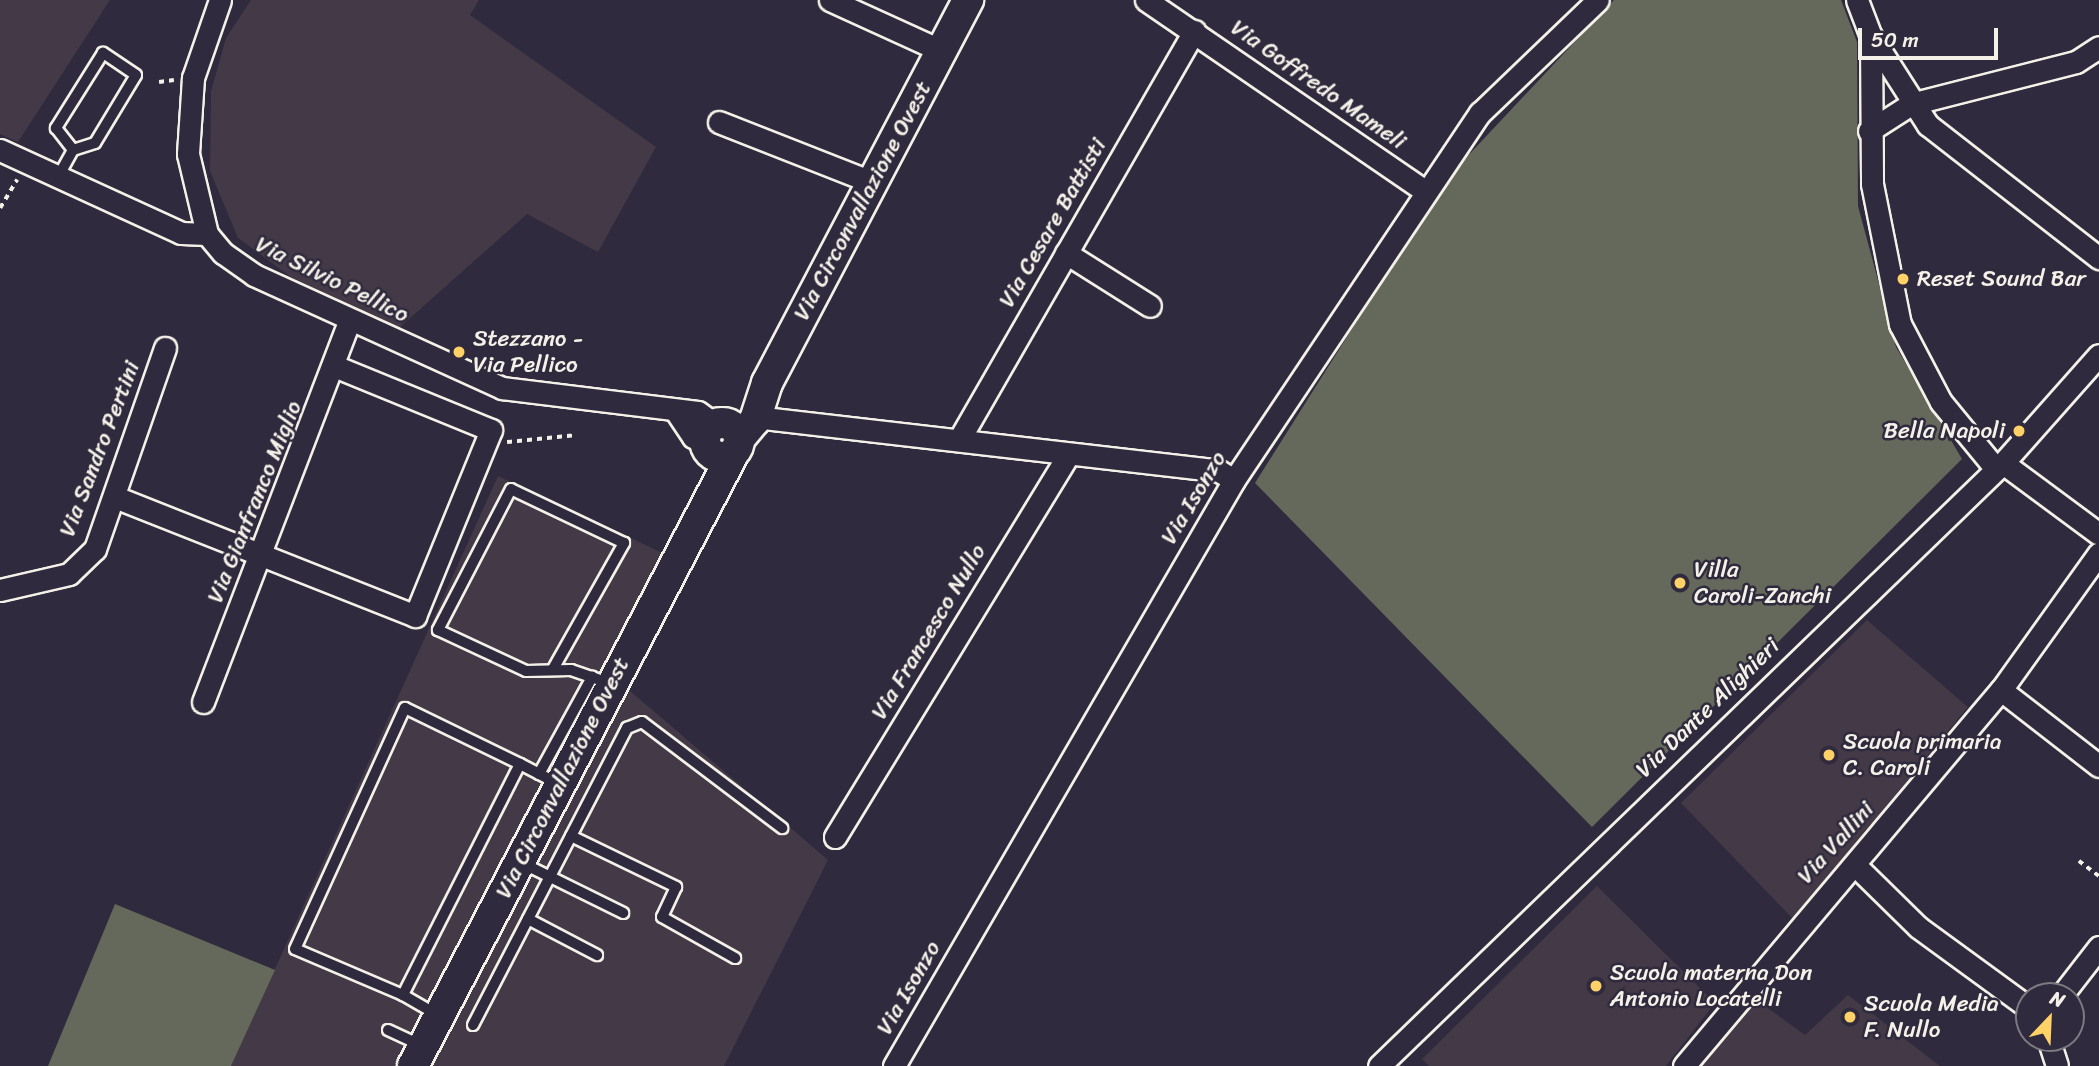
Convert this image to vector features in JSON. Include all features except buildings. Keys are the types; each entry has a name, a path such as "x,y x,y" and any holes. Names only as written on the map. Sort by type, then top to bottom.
{"street":[{"path":"0,150 181,233 207,234 193,188 188,118 201,45 220,0"},
{"path":"830,0 942,51"},
{"name":"Via Circonvallazione Ovest","path":"418,1056 519,862 550,779 601,680 712,489 731,432 874,183 968,0"},
{"name":"Via Goffredo Mameli","path":"1146,0 1425,191"},
{"name":"Via Isonzo","path":"894,1066 1234,480 1425,191 1500,88 1598,0"},
{"path":"1857,0 1871,36 1911,104 1954,150 2099,258"},
{"name":"Via Cesare Battisti","path":"959,440 1194,31"},
{"path":"1871,36 1869,131 1872,184 1900,324 1941,402 1999,466 2099,534"},
{"path":"1869,131 1911,104 2076,62 2099,47"},
{"path":"719,122 874,183"},
{"name":"Via Silvio Pellico","path":"207,234 254,275 350,320 524,395 677,413 698,412 731,432 959,440 1219,471 1234,480"},
{"path":"1066,253 1150,306"},
{"name":"Via Gianfranco Miglio","path":"203,702 337,367 350,320"},
{"name":"Via Sandro Pertini","path":"0,590 69,573 95,549 165,348"},
{"name":"Via Dante Alighieri","path":"1379,1066 1999,466 2099,355"},
{"path":"115,497 262,558 415,616 491,430 337,367"},
{"name":"Via Francesco Nullo","path":"835,837 1068,455"},
{"name":"Via Vallini","path":"1684,1066 2001,690 2099,553"},
{"path":"2001,690 2099,766"},
{"path":"1855,864 1918,927 2015,999"},
{"path":"2073,982 2099,947"}],"lane":[{"path":"58,177 73,150 95,143 136,75 103,53 56,128 73,150"},
{"path":"553,669 624,543 510,489 438,629 526,671 553,669 601,680"},
{"path":"439,1016 403,995 295,949 405,708 550,779"},
{"path":"472,1025 627,728 642,722 782,828"},
{"path":"403,995 520,764"},
{"path":"571,836 676,887 662,917 736,958"},
{"path":"519,862 623,914"},
{"path":"528,919 597,955"},
{"path":"388,1030 418,1056"}],"path":[{"path":"0,208 27,163"},
{"path":"488,438 502,443 577,435"},
{"path":"2079,862 2099,876"}],"shaded area":[{"path":"0,0 110,0 18,142 0,134"},
{"path":"251,0 479,0 470,15 656,147 598,252 527,214 399,328 291,277 238,238 210,171 211,91 226,38"},
{"path":"498,476 669,556 397,1066 231,1066"},
{"name":"Scuola primaria C. Caroli","path":"1867,620 1968,707 1793,919 1681,803"},
{"path":"629,690 828,860 724,1066 428,1066"},
{"name":"Scuola materna Don Antonio Locatelli","path":"1597,886 1715,1003 1666,1066 1429,1066 1422,1059"},
{"name":"Scuola Media F. Nullo","path":"1848,995 1940,1066 1699,1066 1754,998 1805,1035"}],"green space":[{"path":"1614,0 1841,0 1857,42 1858,206 1896,347 1962,459 1592,827 1255,483 1447,178"},
{"path":"115,904 275,970 231,1066 48,1066"}],"place":[{"name":"Reset Sound Bar","path":"1903,279"},
{"name":"Stezzano - Via Pellico","path":"459,352"},
{"name":"Bella Napoli","path":"2019,431"},
{"name":"Villa Caroli-Zanchi","path":"1680,583"},
{"name":"Scuola primaria C. Caroli","path":"1829,755"},
{"name":"Scuola materna Don Antonio Locatelli","path":"1596,986"},
{"name":"Scuola Media F. Nullo","path":"1850,1017"}]}
